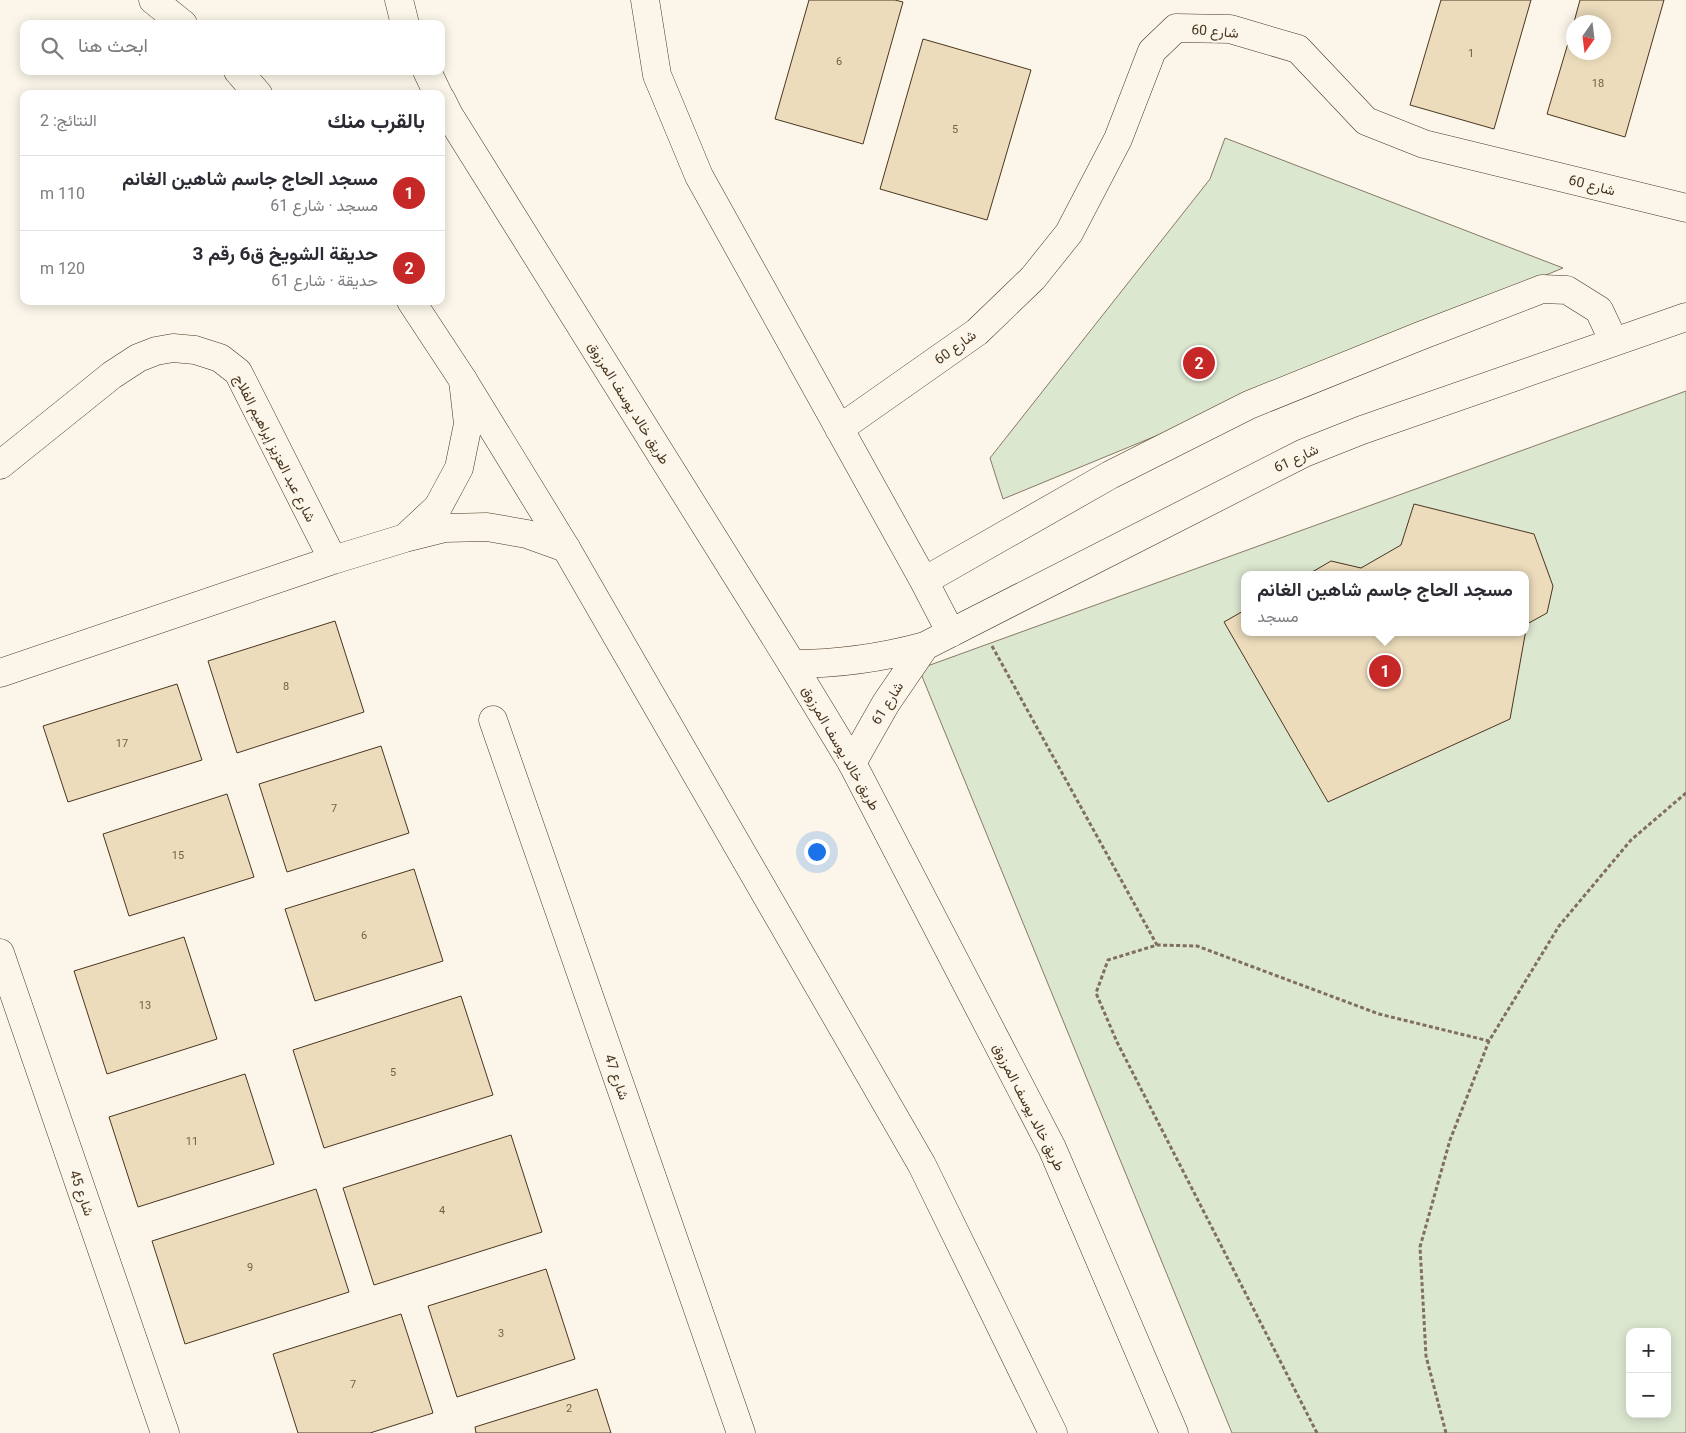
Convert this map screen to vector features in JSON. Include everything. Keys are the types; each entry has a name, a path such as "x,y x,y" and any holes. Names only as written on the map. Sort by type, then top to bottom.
{"street":[{"path":"153,0 178,20"},
{"path":"399,0 404,20"},
{"path":"645,0 657,75 699,176 951,633"},
{"name":"شارع 60","path":"839,429 977,332 1032,278 1069,233 1118,139 1152,51 1176,28 1230,29 1298,49 1366,121 1424,144 1686,208"},
{"path":"241,75 255,90"},
{"path":"429,75 436,90"},
{"name":"طريق خالد يوسف المرزوق","path":"445,107 852,763 1052,1148 1174,1433"},
{"path":"924,581 1110,475 1249,405 1542,289 1567,290 1599,310 1614,342"},
{"path":"413,305 463,380 566,548 922,1165 1053,1433"},
{"name":"شارع 61","path":"792,664 860,661 926,646 1304,453 1362,430 1686,317"},
{"name":"شارع عبد العزيز إبراهيم الفلاج","path":"0,465 112,374 138,358 156,351 173,348 195,350 220,358 238,372 333,560"},
{"path":"405,538 438,507 459,468 468,424 463,380"},
{"path":"0,673 333,560 445,528 487,527 527,534 566,548"},
{"name":"شارع 61","path":"852,763 886,703 926,646"},
{"name":"شارع 47","path":"493,720 741,1433"},
{"name":"شارع 45","path":"0,954 165,1433"}],"path":[{"path":"978,619 1157,945"},
{"path":"1446,1433 1426,1356 1420,1247 1450,1140 1489,1041 1560,926 1630,840 1686,793"},
{"path":"1317,1433 1117,1042 1096,992 1108,960 1157,945 1197,946 1379,1014 1489,1041"}],"green space":[{"path":"1225,138 1563,268 1003,499 990,458 1210,179"},
{"path":"1686,391 1686,1433 1232,1433 919,669"}],"building":[{"path":"809,0 895,0 903,2 863,144 775,119"},
{"path":"1441,0 1531,0 1494,129 1410,105"},
{"path":"1580,0 1664,0 1625,137 1547,114 1566,50 1566,60 1611,60 1611,15 1576,15"},
{"path":"923,39 1031,70 987,220 880,189"},
{"path":"1414,504 1534,534 1553,586 1547,613 1529,623 1529,571 1314,571 1331,561 1361,568 1401,545"},
{"path":"1241,612 1241,636 1525,636 1510,719 1328,802 1224,622"},
{"path":"335,621 364,712 237,753 208,661"},
{"path":"177,684 202,760 68,802 43,726"},
{"path":"381,746 409,833 287,872 259,784"},
{"path":"227,794 254,877 129,916 103,834"},
{"path":"414,869 443,961 315,1001 285,909"},
{"path":"184,937 217,1039 107,1074 74,971"},
{"path":"461,996 493,1095 324,1148 293,1050"},
{"path":"245,1074 274,1164 138,1207 109,1117"},
{"path":"511,1135 542,1232 374,1285 343,1188"},
{"path":"316,1189 349,1292 185,1344 152,1241"},
{"path":"546,1269 575,1359 457,1397 428,1306"},
{"path":"401,1314 433,1413 370,1433 298,1433 273,1354"},
{"path":"597,1389 611,1433 476,1433 475,1427"}],"place":[{"name":"حديقة الشويخ ق6 رقم 3","path":"1199,363"},
{"name":"مسجد الحاج جاسم شاهين الغانم","path":"1385,671"}]}
